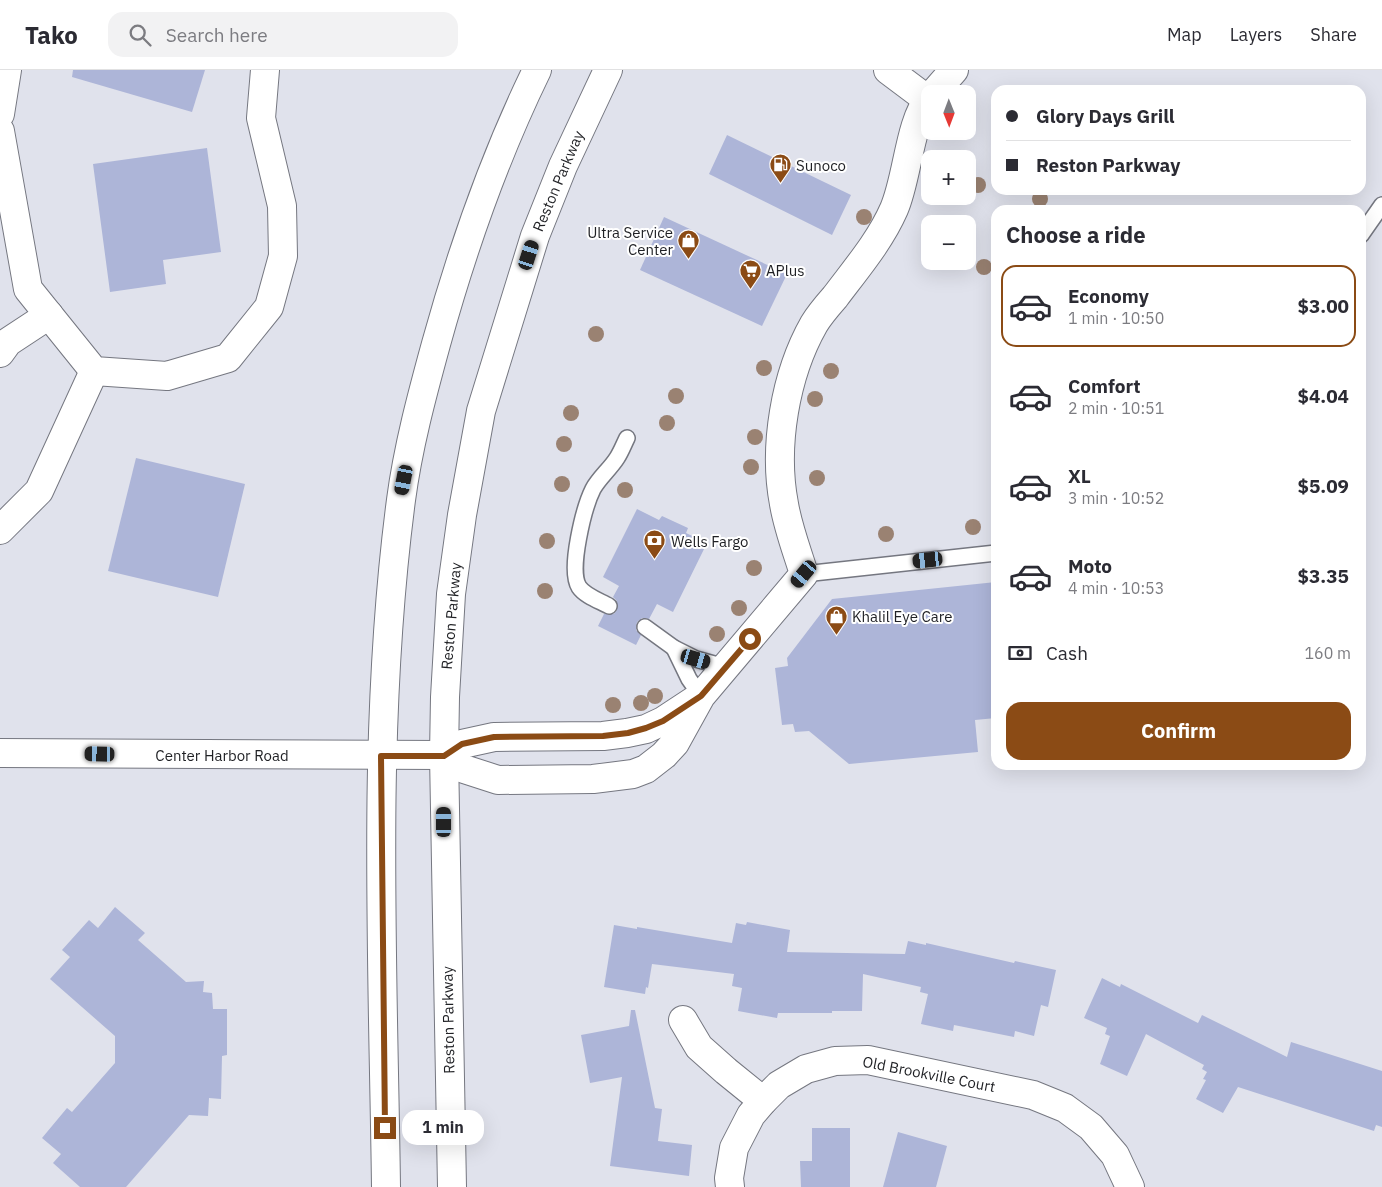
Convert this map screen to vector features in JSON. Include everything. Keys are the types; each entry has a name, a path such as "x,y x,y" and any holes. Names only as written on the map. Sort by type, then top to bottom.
{"street":[{"path":"0,114 7,70"},
{"path":"0,131 28,289 94,371 167,376 228,358 269,307 283,256 282,206 261,118 265,70"},
{"path":"386,1187 381,756 388,621 401,498 418,409 450,294 470,231 501,152 537,70"},
{"name":"Reston Parkway","path":"452,1187 444,756 445,697 451,594 462,515 481,411 535,236 563,166 608,70"},
{"path":"888,70 921,91"},
{"path":"941,85 954,70"},
{"path":"701,696 663,721 628,733 603,736 494,737 462,744 444,756 464,769 498,780 593,779 633,774 646,769 664,755 675,743 701,696 804,574 784,506 781,488 783,415 789,385 800,354 815,323 872,248 894,208 902,186 918,119 921,114"},
{"path":"0,353 8,342 49,315"},
{"path":"0,530 39,491 94,371"},
{"name":"Center Harbor Road","path":"0,753 444,756"},
{"path":"682,1020 699,1047 763,1100"},
{"name":"Old Brookville Court","path":"730,1187 729,1178 734,1148 751,1115 779,1085 806,1069 835,1061 868,1060 1033,1095 1065,1108 1091,1127 1115,1155 1130,1187"}],"lane":[{"path":"1366,228 1382,206"},
{"path":"609,606 588,595 579,587 576,576 575,554 594,488 618,457 627,438"},
{"path":"804,574 991,554"},
{"path":"645,627 674,648 696,659 725,667"},
{"path":"674,648 689,679 701,696"}],"building":[{"path":"73,70 205,70 192,112 72,77"},
{"name":"Sunoco","path":"727,135 851,195 832,235 709,174"},
{"path":"207,148 221,252 163,260 166,284 110,292 93,164"},
{"path":"664,217 787,274 762,326 640,270"},
{"path":"136,458 245,484 218,597 108,571"},
{"name":"Wells Fargo","path":"637,509 659,520 662,516 688,528 686,533 707,543 673,612 657,604 649,619 642,618 637,622 636,630 641,635 636,645 598,626 604,614 614,614 617,610 617,601 613,597 619,586 603,577"},
{"path":"991,583 991,718 975,720 978,752 849,764 809,731 795,732 793,724 782,725 775,668 788,666 787,658 832,599"},
{"path":"115,907 145,933 138,940 186,982 204,981 203,992 212,993 213,1009 227,1009 227,1055 222,1056 221,1099 209,1098 208,1116 189,1115 126,1187 80,1187 53,1163 61,1154 42,1138 67,1108 72,1112 115,1063 115,1036 50,979 70,957 62,950 89,920 98,928"},
{"path":"747,922 790,930 787,952 905,954 908,941 1056,970 1048,1007 1041,1005 1034,1036 1015,1031 1014,1037 954,1025 953,1031 921,1024 928,994 920,992 921,987 863,974 862,1011 778,1013 777,1018 738,1011 742,988 732,986 734,974 652,964 648,988 646,987 645,994 604,987 614,925 732,943 736,923 746,925"},
{"path":"1102,978 1120,987 1121,984 1198,1023 1202,1015 1287,1057 1291,1042 1382,1071 1382,1127 1376,1125 1374,1131 1238,1087 1223,1113 1196,1099 1206,1080 1203,1079 1207,1072 1202,1069 1204,1065 1146,1034 1127,1076 1100,1064 1110,1036 1105,1034 1107,1028 1084,1018"},
{"path":"631,1010 635,1010 655,1108 662,1109 658,1141 692,1145 689,1176 610,1166 622,1077 590,1083 581,1035 629,1026"},
{"path":"812,1128 850,1128 850,1187 801,1187 800,1161 812,1161"},
{"path":"898,1132 947,1146 936,1187 883,1187"}],"place":[{"name":"Sunoco","path":"780,184"},
{"name":"Ultra Service Center","path":"689,260"},
{"name":"APlus","path":"750,289"},
{"name":"Wells Fargo","path":"655,560"},
{"name":"Khalil Eye Care","path":"836,635"}],"route":[{"path":"385,1128 381,756 444,756 462,744 494,737 603,736 628,733 646,728 663,721 701,696 750,639"}]}
